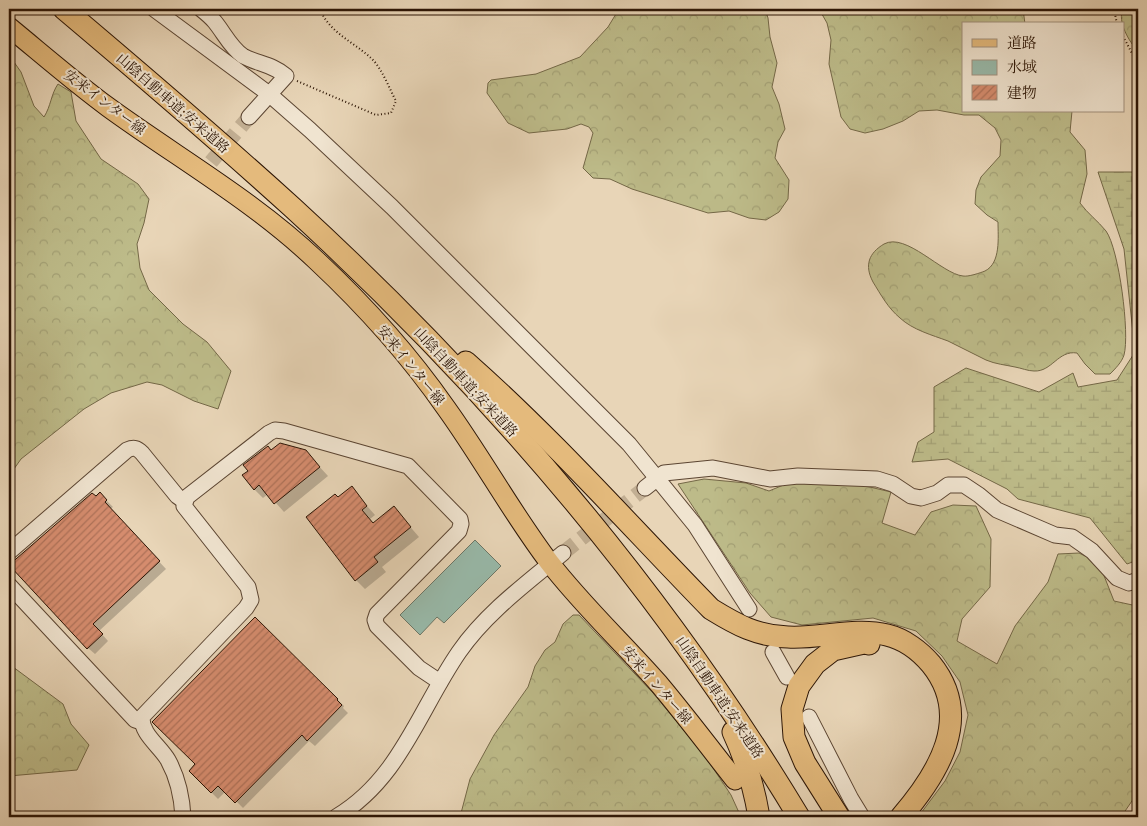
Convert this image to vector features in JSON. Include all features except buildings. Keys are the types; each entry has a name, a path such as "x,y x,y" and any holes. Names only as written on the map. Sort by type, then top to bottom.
{"highway":[{"name":"山陰自動車道;安来道路","path":"64,9 294,209 425,337 486,401 603,537 671,624 711,680 799,817"},
{"path":"294,209 379,282 498,390 571,462 711,609 738,626 760,634 790,638 862,632 888,635 912,646 928,661 941,676 950,701 950,725 946,747 931,778 922,793 901,817"},
{"path":"839,817 805,763 794,737 792,710 799,686 815,664 833,650 864,643 893,648 919,664 934,684 942,712 939,740 926,769 902,802 888,817"},
{"path":"711,680 716,704 733,732 747,763 760,817"}],"main road":[{"name":"安来インター線","path":"9,28 107,106 207,167 316,260 377,323 446,407 527,532 557,558 580,600 660,685 735,780"}],"street":[{"path":"154,9 269,94 392,206 629,444 694,525 749,609"},
{"path":"201,9 216,23 229,42 244,56 279,70 286,76 249,117"},
{"path":"183,817 182,801 176,777 168,760 144,729 141,722 142,717 246,608 251,600 248,587 184,506 184,501 268,433 275,430 284,430 408,466 460,519 459,531 377,614 375,620 377,626 419,668 440,682"},
{"path":"9,552 127,450 132,448 138,449 142,453 177,496 184,501"},
{"path":"645,488 664,473 712,468 770,480 798,476 877,479 893,484 910,496 921,498 937,494 948,485 964,485 979,494 997,510 1055,535 1072,536 1092,551 1117,578 1130,583 1138,580"},
{"path":"336,817 363,798 377,785 397,759 460,650 480,627 557,558"},
{"path":"9,585 136,720 141,722"},
{"path":"773,652 787,677"},
{"path":"809,717 862,817"}],"path":[{"path":"286,76 376,115 391,113 396,101 374,61 335,31 320,9"},
{"path":"1114,9 1117,22"},
{"path":"1124,38 1138,65"}],"green space":[{"path":"619,9 765,9 777,63 772,87 779,104 785,129 778,142 775,158 789,180 788,199 779,212 766,220 749,218 729,211 708,213 632,189 610,179 593,178 583,168 593,133 589,127 581,124 567,129 529,133 508,123 487,93 488,83 491,80 536,74 580,57 608,27"},
{"path":"819,9 1023,9 1025,22 962,22 962,112 1072,112 1070,132 1085,150 1087,174 1080,203 1106,231 1111,241 1122,292 1126,329 1124,355 1120,363 1110,374 1095,374 1077,353 1065,355 1046,368 1034,371 993,362 911,326 888,306 873,282 869,270 872,255 884,244 893,242 913,248 954,274 963,276 985,271 994,262 998,242 998,222 975,204 976,190 981,177 1000,156 1001,140 995,128 979,115 964,115 937,110 919,111 903,121 883,129 865,133 850,129 841,117 829,64 831,40 827,23"},
{"path":"1123,9 1138,9 1138,51 1128,37 1122,22"},
{"path":"9,55 21,72 34,106 44,117 58,84 71,92 76,121 101,159 138,184 149,199 137,244 140,268 149,290 183,324 207,342 231,371 218,409 194,401 162,385 147,382 111,393 84,409 21,459 9,476"},
{"path":"1098,172 1138,172 1138,560 1127,564 1090,518 1018,499 1007,489 948,459 912,462 918,442 934,432 934,387 966,368 1039,392 1073,373 1078,387 1117,380 1135,352 1124,249"},
{"path":"704,479 746,483 769,491 793,481 857,484 891,492 882,523 915,535 931,512 953,505 976,506 991,539 990,587 962,619 957,641 997,664 1015,626 1048,582 1058,554 1079,553 1099,563 1114,601 1138,605 1138,796 1134,798 1121,817 918,817 945,781 960,752 968,715 960,682 942,656 916,631 873,618 802,625 771,617 750,593 678,484"},
{"path":"573,615 579,615 653,693 705,756 731,795 741,817 460,817 470,779 494,735 528,687 535,666 545,650 555,642 563,624"},
{"path":"9,664 63,704 71,724 89,745 77,770 9,776"}],"water":[{"path":"475,540 501,566 444,623 437,617 420,635 400,615"}],"tunnel":[{"path":"211,162 249,117"},
{"path":"563,553 645,488"}]}
